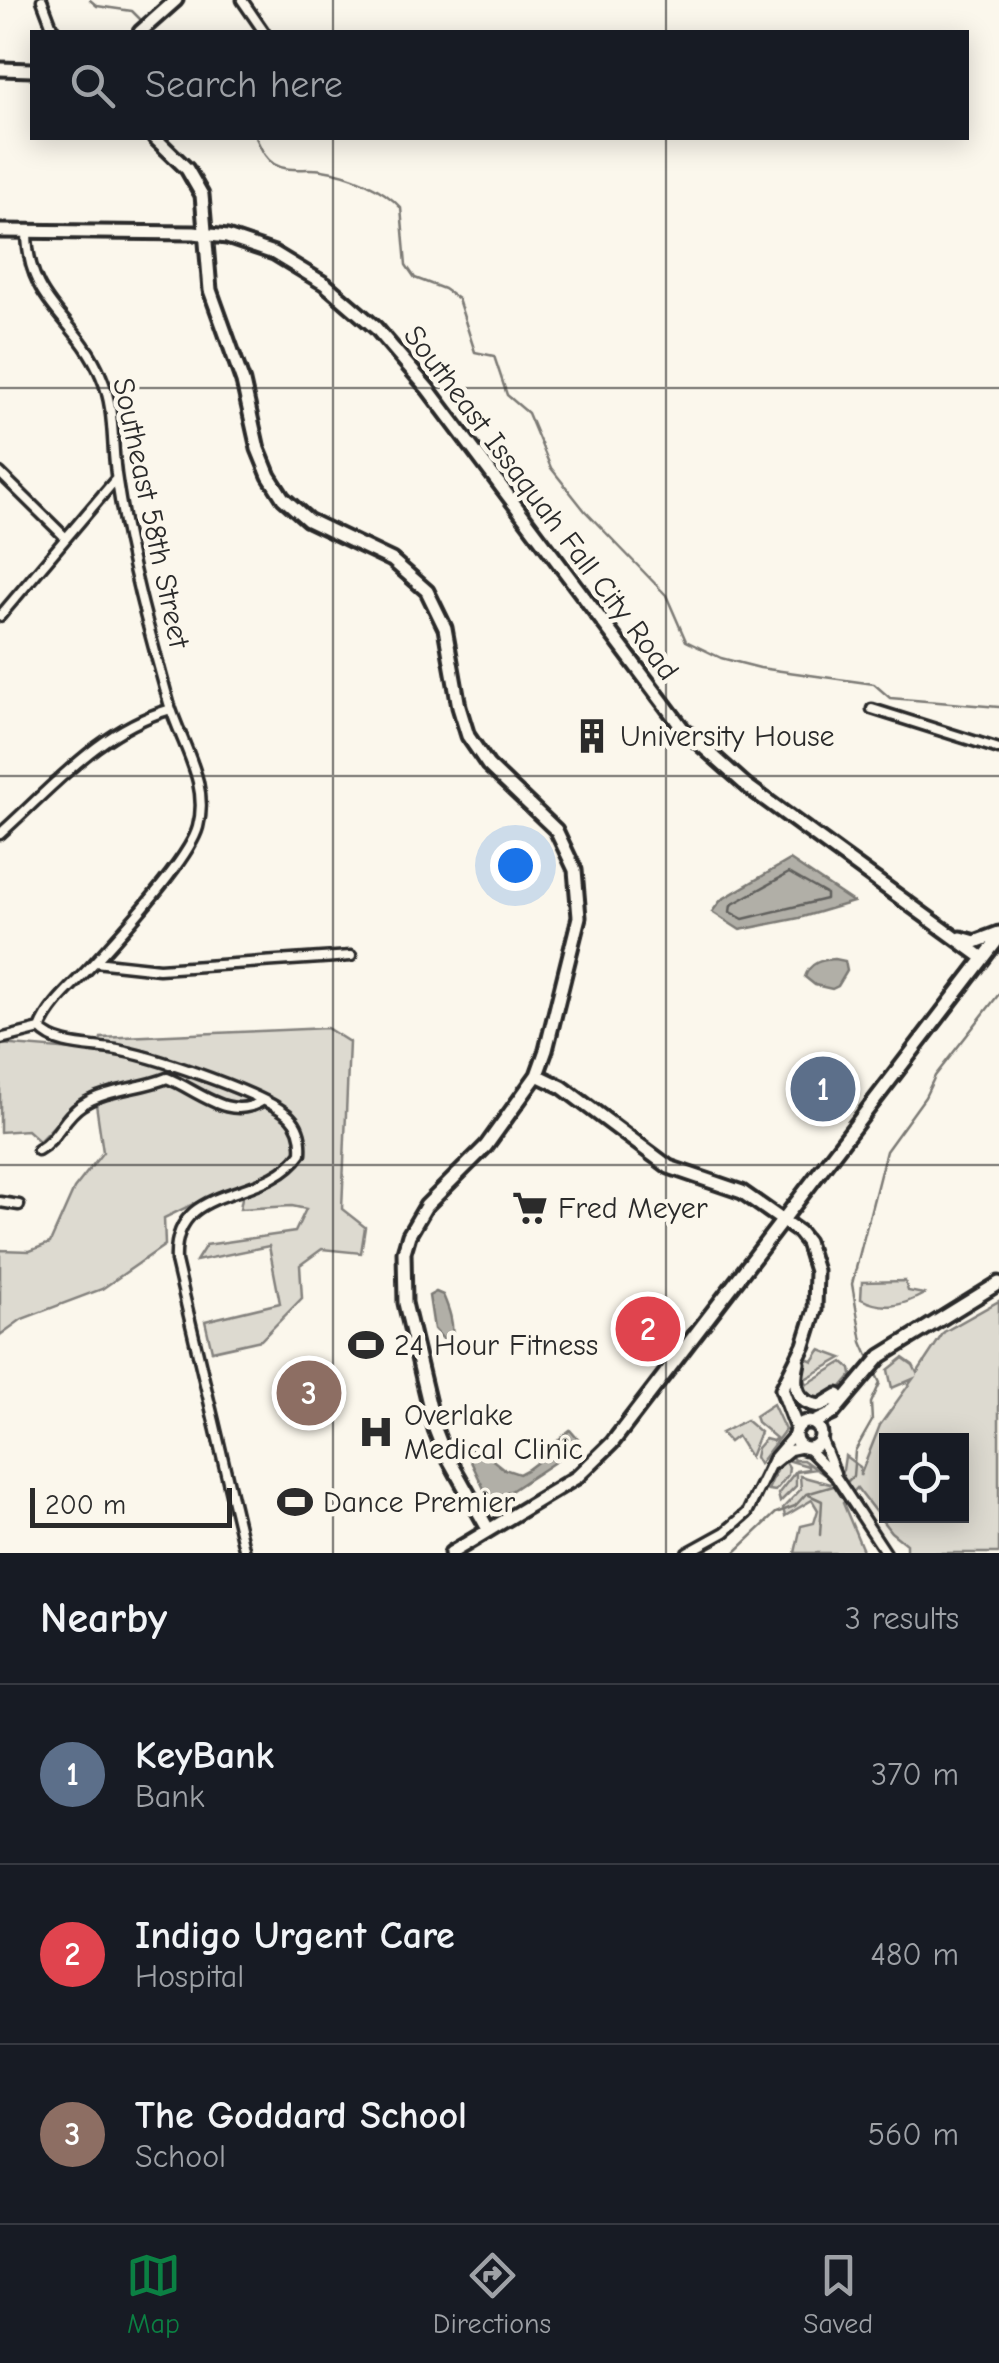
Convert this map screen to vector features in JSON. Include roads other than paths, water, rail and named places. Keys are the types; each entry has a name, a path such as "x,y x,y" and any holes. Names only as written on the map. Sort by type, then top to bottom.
{"main road":[{"path":"142,30 176,0"},
{"path":"0,70 30,70"},
{"path":"157,140 196,181 204,200 210,290 243,382 258,449 269,476 283,498 308,520 392,560 427,591 445,628 468,736 488,765 556,830 575,870 579,917 537,1075 486,1146 419,1216 409,1234 402,1264 404,1304 435,1429 488,1529"},
{"name":"Southeast Issaquah Fall City Road","path":"0,231 206,234 245,242 298,266 376,328 438,403 683,729 784,815 983,958"},
{"path":"943,930 975,942 999,935"},
{"path":"451,1553 596,1462 999,935"},
{"path":"537,1075 562,1087 669,1167 727,1185 784,1221 806,1242 816,1270 816,1310 788,1374 783,1396 809,1430 814,1446 806,1447 797,1441 809,1430 843,1410 861,1374"},
{"path":"800,1354 795,1389 802,1401 813,1406 832,1402 878,1358 999,1283"}],"street":[{"path":"42,0 52,30"},
{"path":"242,0 263,30"},
{"name":"Southeast 58th Street","path":"27,232 30,266 42,296 83,344 106,387 116,478 170,708 195,769 200,819 183,857 95,962"},
{"path":"0,473 65,537"},
{"path":"0,616 116,478"},
{"path":"0,834 101,742 136,720 170,708"},
{"path":"872,708 999,749"},
{"path":"40,1029 46,1013 95,962 159,969 350,956"},
{"path":"0,1039 40,1029"},
{"path":"40,1029 46,1036 62,1041 118,1050 188,1070 282,1110 294,1120 301,1137 301,1152 286,1170 193,1210 182,1224 175,1252 246,1553"},
{"path":"38,1150 50,1143 70,1114 92,1099 167,1078 238,1110 262,1101"},
{"path":"0,1202 18,1206"},
{"path":"686,1553 725,1532 747,1513 770,1467 809,1430 886,1553"},
{"path":"770,1467 788,1452 806,1447 829,1465"}],"water":[{"path":"790,860 853,902 740,930 712,912 721,900"},
{"path":"845,961 847,971 838,986 832,989 815,985 805,977 817,963"},
{"path":"436,1292 443,1295 452,1322 452,1339 445,1341 434,1329 429,1296"},
{"path":"570,1430 582,1444 495,1498 485,1491 466,1451 476,1447 504,1469 519,1474"}],"waterway":[{"path":"90,0 97,6 132,11 145,24"},
{"path":"257,140 265,156 280,167 322,170 354,178 385,194 401,208 406,265 415,278 458,299 475,352 494,356 507,395 528,413 551,468 585,511 666,595 686,641 721,658 760,668 874,684 890,698 999,707"},
{"path":"871,1363 862,1342 852,1284 886,1151 925,1097 935,1076 999,994"},
{"path":"734,1553 776,1513 795,1506 806,1494 847,1482 853,1476 855,1451 872,1421 871,1403 880,1383 874,1370"},
{"path":"809,1495 822,1501 820,1535"}],"place":[{"name":"University House","path":"592,736"},
{"name":"KeyBank","path":"823,1089"},
{"name":"Fred Meyer","path":"530,1208"},
{"name":"Indigo Urgent Care","path":"648,1329"},
{"name":"24 Hour Fitness","path":"366,1345"},
{"name":"The Goddard School","path":"309,1393"},
{"name":"Overlake Medical Clinic","path":"376,1432"},
{"name":"Dance Premier","path":"295,1502"}]}
